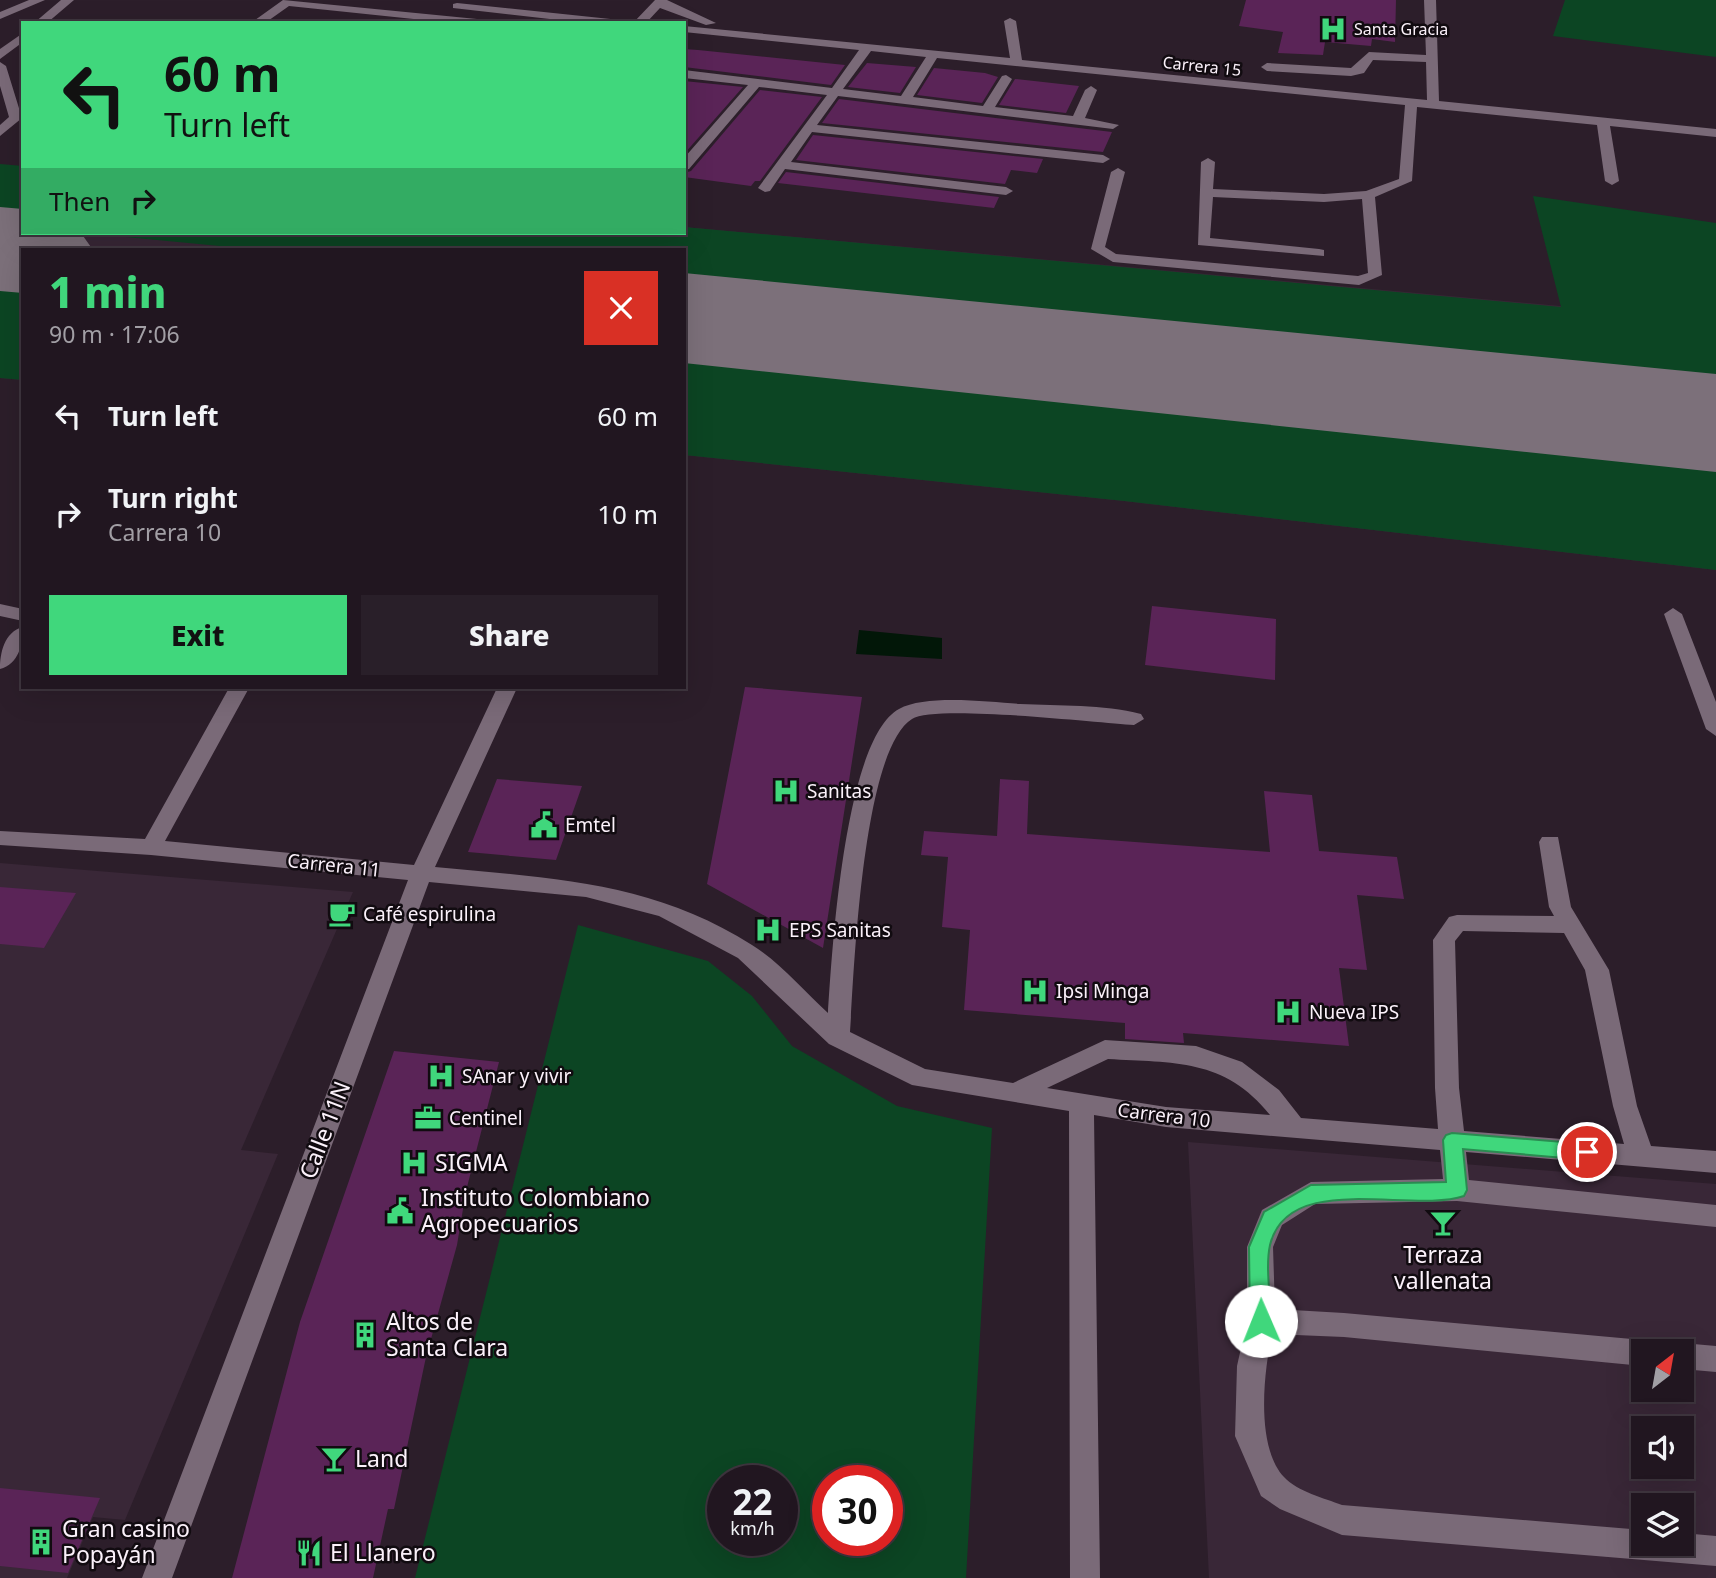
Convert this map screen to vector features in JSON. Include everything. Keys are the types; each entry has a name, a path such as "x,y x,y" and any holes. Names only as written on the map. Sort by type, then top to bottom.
{"street":[{"path":"0,16 39,0"},
{"path":"42,21 68,0"},
{"path":"1430,0 1433,105"},
{"path":"260,21 287,2 467,21"},
{"path":"641,21 660,2 708,23 1016,57 1010,20"},
{"path":"439,4 493,9 547,19 584,21"},
{"path":"477,21 493,9"},
{"name":"Carrera 15","path":"686,29 934,54 1016,57 1411,103 1716,133"},
{"path":"0,55 21,38"},
{"path":"686,42 859,60"},
{"path":"765,188 867,48"},
{"path":"905,100 934,54"},
{"path":"1267,67 1351,72 1360,70 1369,56 1433,59"},
{"path":"0,66 16,118 0,132"},
{"path":"686,74 1113,125"},
{"path":"988,110 1006,79"},
{"path":"686,164 756,83"},
{"path":"1077,121 1091,90"},
{"path":"1208,193 1324,198 1368,195 1405,181 1411,103"},
{"path":"1603,122 1612,181"},
{"path":"810,128 1103,159"},
{"path":"1208,162 1203,242 1319,253"},
{"path":"782,165 1006,191"},
{"path":"1118,172 1098,249 1103,254 1113,258 1359,281 1376,275 1368,195"},
{"path":"0,610 21,614"},
{"path":"1673,614 1716,729"},
{"path":"0,663 21,636"},
{"path":"152,847 238,689"},
{"name":"Calle 11N","path":"157,1578 421,874 507,689"},
{"path":"838,1037 861,805 882,738 905,714 950,708 1134,719"},
{"name":"Carrera 11","path":"0,838 152,847 586,889 666,910"},
{"path":"1549,842 1560,907 1597,970 1625,1106 1641,1156"},
{"name":"Carrera 10","path":"666,910 746,952 838,1037 921,1079 1166,1117 1716,1163"},
{"path":"1457,1190 1447,1088 1444,940 1457,923 1571,925"},
{"path":"1015,1093 1105,1049 1196,1055 1233,1069 1270,1097 1294,1127"},
{"path":"1081,1104 1085,1578"},
{"path":"1716,1216 1457,1190 1311,1193 1271,1218 1259,1247 1261,1321 1251,1366 1250,1436 1272,1486 1291,1499 1342,1520 1716,1551"},
{"path":"1261,1321 1344,1325 1631,1352"},
{"path":"1694,1357 1716,1359"}],"shaded area":[{"path":"0,165 21,167 21,235 686,235 686,227 1716,320 1716,570 1124,501 686,455 686,248 21,248 21,380 0,378"},
{"path":"859,630 942,638 942,659 856,654"},
{"path":"0,863 353,892 241,1150 278,1154 125,1520 93,1517 67,1578 0,1578"},
{"path":"1188,1142 1716,1184 1716,1578 1209,1578"}],"green space":[{"path":"1565,0 1716,0 1716,57 1553,36"},
{"path":"0,164 21,166 21,227 0,224"},
{"path":"1533,196 1716,223 1716,386 1696,392 686,292 686,248 241,248 105,235 686,235 686,227 1561,307"},
{"path":"0,283 21,285 21,380 0,378"},
{"path":"686,352 1716,457 1716,570 1124,501 686,455"},
{"path":"578,925 708,961 752,996 792,1046 897,1106 992,1128 966,1578 415,1578"}],"building":[{"name":"Santa Gracia","path":"1246,0 1396,0 1395,42 1372,39 1371,46 1325,42 1323,55 1278,53 1283,32 1239,26"},
{"path":"686,49 845,65 831,85 686,67"},
{"path":"867,63 916,67 900,93 848,87"},
{"path":"934,68 985,73 998,77 982,103 917,95"},
{"path":"1015,79 1079,86 1066,113 999,105"},
{"path":"686,81 743,87 686,152"},
{"path":"760,90 822,97 760,181 755,181 751,186 686,177 686,172 691,171"},
{"path":"839,99 1112,132 1103,152 822,123"},
{"path":"813,135 1043,159 1037,173 1011,170 1005,184 796,160"},
{"path":"786,172 999,197 994,208 778,183"},
{"path":"1152,606 1276,619 1275,680 1145,665"},
{"name":"Sanitas","path":"745,687 862,697 823,948 707,884"},
{"name":"Emtel","path":"497,779 582,786 556,860 468,852"},
{"name":"Nueva IPS","path":"1000,779 1029,781 1027,834 1270,852 1264,791 1312,795 1319,851 1397,857 1404,899 1357,895 1367,970 1339,968 1349,1046 1183,1033 1184,1043 1125,1039 1125,1023 964,1010 970,930 942,927 948,857 921,855 924,831 997,836"},
{"path":"0,887 76,893 44,948 0,944"},
{"path":"394,1051 499,1062 466,1191 457,1245 426,1357 394,1509 388,1509 373,1578 232,1578 300,1322"},
{"name":"Gran casino Popayán","path":"0,1488 100,1498 68,1573 0,1566"}],"runway":[{"path":"0,249 21,251"},
{"path":"686,318 1716,423"}],"place":[{"name":"Santa Gracia","path":"1333,29"},
{"name":"Sanitas","path":"786,791"},
{"name":"Emtel","path":"544,825"},
{"name":"Café espirulina","path":"342,914"},
{"name":"EPS Sanitas","path":"768,930"},
{"name":"Ipsi Minga","path":"1035,991"},
{"name":"Nueva IPS","path":"1288,1012"},
{"name":"SAnar y vivir","path":"441,1076"},
{"name":"Centinel","path":"428,1118"},
{"name":"SIGMA","path":"414,1163"},
{"name":"Instituto Colombiano Agropecuarios","path":"400,1211"},
{"name":"Terraza vallenata","path":"1443,1223"},
{"name":"Altos de Santa Clara","path":"365,1335"},
{"name":"Land","path":"334,1459"},
{"name":"Gran casino Popayán","path":"41,1542"},
{"name":"El Llanero","path":"309,1553"}],"route":[{"path":"1261,1321 1259,1247 1271,1218 1311,1193 1457,1190 1452,1140 1587,1152"}]}
